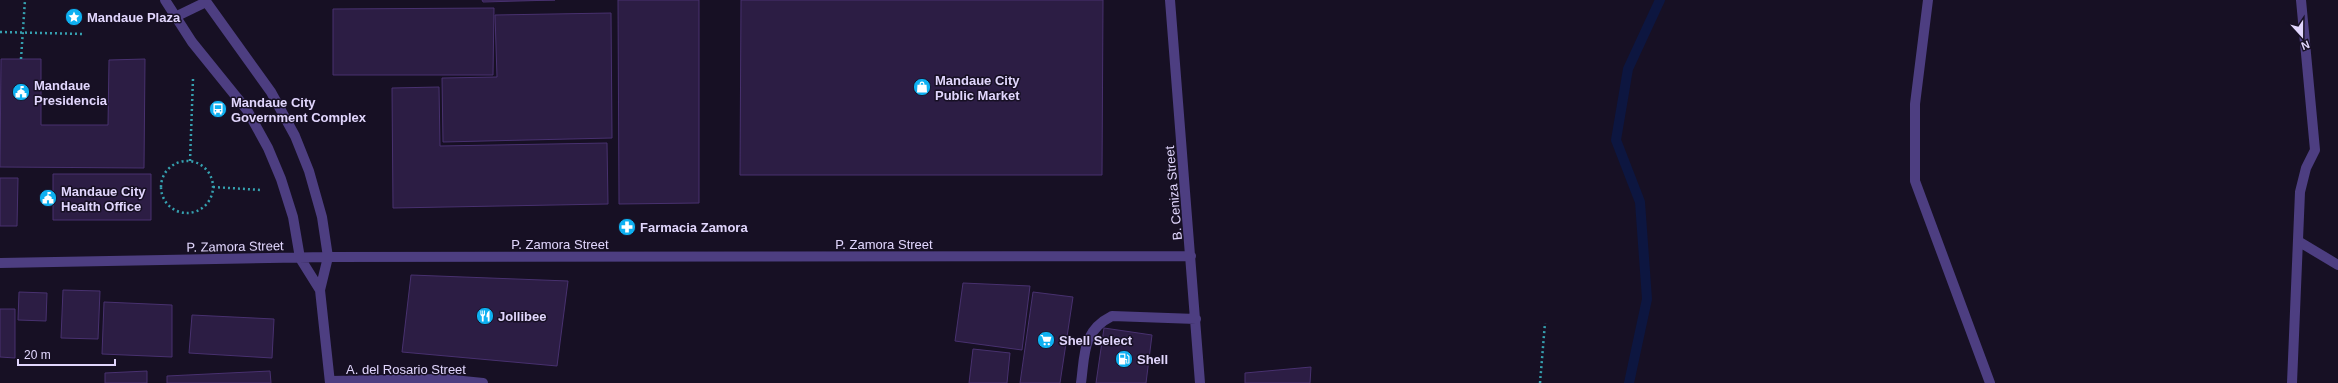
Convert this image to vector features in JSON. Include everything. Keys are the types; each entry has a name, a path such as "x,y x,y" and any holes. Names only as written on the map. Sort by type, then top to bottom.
{"street":[{"path":"165,0 192,42 247,110 268,148 281,179 293,217 300,258 320,290"},
{"name":"B. Ceniza Street","path":"1170,0 1200,383"},
{"path":"1928,0 1915,104 1915,181 1990,383"},
{"path":"2292,383 2300,192 2306,168 2315,150 2301,0"},
{"path":"175,17 205,1 271,92 295,136 309,171 320,209 328,257 320,290 330,382"},
{"path":"2298,241 2338,265"},
{"name":"P. Zamora Street","path":"0,263 328,257 1191,256"},
{"path":"1081,383 1086,343 1092,331 1101,321 1112,316 1196,320"},
{"name":"A. del Rosario Street","path":"330,382 443,379 483,383"}],"path":[{"path":"21,59 25,0"},
{"path":"0,32 83,34"},
{"path":"190,161 193,75"},
{"path":"190,161 200,164 208,170 212,178 213,187 207,203 199,210 188,212 178,211 168,204 162,190 165,174 176,164 190,161"},
{"path":"213,187 265,190"},
{"path":"1540,383 1545,323"}],"building":[{"path":"482,0 555,0 483,2"},
{"path":"618,0 699,0 699,203 619,204"},
{"name":"Mandaue City Public Market","path":"741,0 1103,0 1102,175 740,175"},
{"path":"494,8 493,75 333,75 333,9"},
{"path":"611,13 612,138 443,142 442,78 497,77 495,15"},
{"name":"Mandaue Presidencia","path":"1,59 41,59 41,125 108,125 109,60 145,59 144,168 0,167"},
{"path":"439,87 440,146 607,143 608,204 393,208 392,88"},
{"path":"53,174 151,174 151,220 53,220"},
{"path":"0,178 18,178 17,226 0,226"},
{"name":"Jollibee","path":"411,275 568,281 557,366 402,352"},
{"path":"963,283 1030,286 1022,350 955,341"},
{"path":"63,290 100,291 98,339 61,338"},
{"path":"19,292 47,293 46,321 18,320"},
{"name":"Shell Select","path":"1033,292 1073,297 1060,383 1020,383"},
{"path":"104,302 172,305 172,357 102,354"},
{"path":"0,309 15,309 15,358 0,357"},
{"path":"192,315 274,319 272,358 189,353"},
{"name":"Shell","path":"1104,328 1152,335 1146,383 1096,383"},
{"path":"973,349 1010,353 1007,383 969,383"},
{"path":"1311,367 1310,383 1245,383 1245,373"},
{"path":"147,371 147,383 105,383 105,373"},
{"path":"270,371 271,383 167,383 167,376"}],"waterway":[{"path":"1629,383 1647,299 1640,202 1616,140 1628,69 1660,0"}],"place":[{"name":"Mandaue Plaza","path":"74,17"},
{"name":"Mandaue City Public Market","path":"922,87"},
{"name":"Mandaue Presidencia","path":"21,92"},
{"name":"Mandaue City Government Complex","path":"218,109"},
{"name":"Mandaue City Health Office","path":"48,198"},
{"name":"Farmacia Zamora","path":"627,227"},
{"name":"Jollibee","path":"485,316"},
{"name":"Shell Select","path":"1046,340"},
{"name":"Shell","path":"1124,359"}]}
